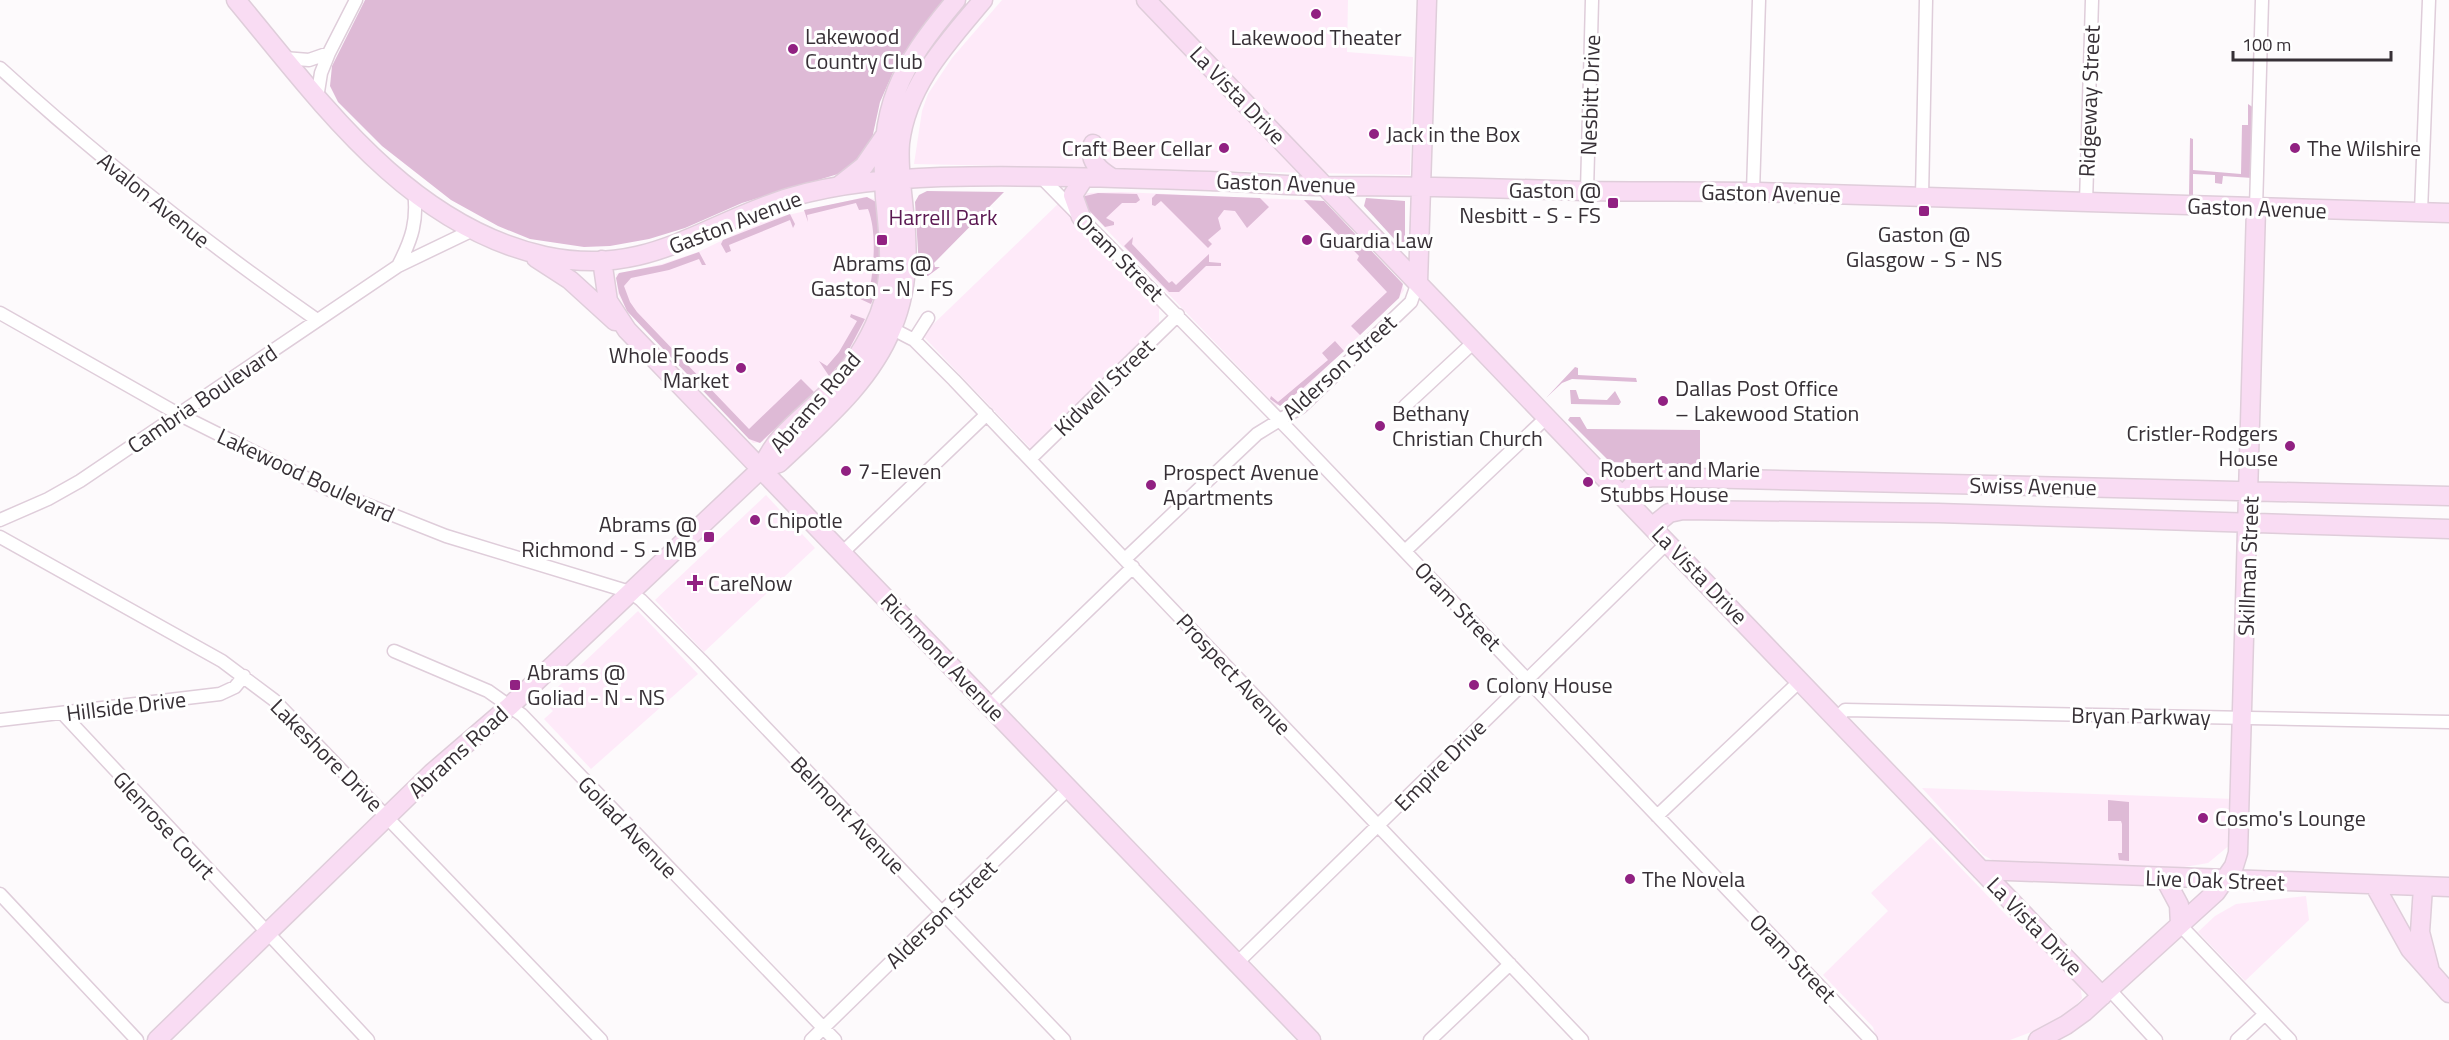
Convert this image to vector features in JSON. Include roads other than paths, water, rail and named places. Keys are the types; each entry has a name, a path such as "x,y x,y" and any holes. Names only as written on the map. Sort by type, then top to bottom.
{"street":[{"name":"Gaston Avenue","path":"236,0 317,98 360,145 414,190 475,229 519,248 564,259 602,260 634,257 659,251 678,245 741,215 789,198 840,185 892,179 1040,176 1326,186 1421,185 1587,191 1753,192 2449,213"},
{"path":"317,98 321,73 356,0"},
{"name":"Abrams Road","path":"157,1040 387,816 510,706 762,468 779,463 857,385 907,269 886,133 892,99 903,73 956,0"},
{"name":"Abrams Road","path":"892,179 909,105 924,74 983,0"},
{"name":"La Vista Drive","path":"1146,0 1476,341 2014,904 2156,1040"},
{"name":"Alderson Street","path":"990,705 1257,434 1301,407 1411,302 1418,282 1426,0"},
{"name":"Nesbitt Drive","path":"1587,191 1592,0"},
{"path":"1753,192 1759,0"},
{"path":"1922,197 1926,0"},
{"name":"Ridgeway Street","path":"2086,203 2092,0"},
{"name":"Skillman Street","path":"2038,1040 2066,1025 2180,925 2225,880 2236,861 2240,844 2262,0"},
{"path":"2421,212 2429,0"},
{"path":"943,16 959,29"},
{"path":"284,58 309,60 329,53"},
{"name":"Avalon Avenue","path":"0,68 127,179 215,249 317,320"},
{"path":"840,185 864,166 886,133"},
{"path":"1093,144 1091,153 1095,164 1112,178"},
{"name":"Oram Street","path":"1040,176 1280,421 1871,1040"},
{"path":"1081,217 1073,195 1084,178"},
{"path":"398,266 415,229 417,209 414,190"},
{"name":"Cambria Boulevard","path":"0,520 72,486 398,266 475,229"},
{"path":"519,248 557,270 609,318 627,330"},
{"name":"Richmond Avenue","path":"602,260 608,301 627,330 1311,1040"},
{"name":"Lakewood Boulevard","path":"0,313 180,415 254,454 390,514 468,543 630,592"},
{"name":"Kidwell Street","path":"1030,459 1178,315"},
{"path":"914,340 928,318"},
{"name":"Prospect Avenue","path":"884,324 914,340 987,414 1582,1040"},
{"path":"1405,406 1476,341"},
{"path":"843,552 987,414"},
{"path":"1405,551 1548,416"},
{"name":"Swiss Avenue","path":"1623,495 1638,480 1653,477 2449,495"},
{"path":"1938,513 1939,484"},
{"path":"2421,528 2422,495"},
{"name":"Swiss Avenue","path":"1653,526 1669,513 1683,510 1938,513 2449,529"},
{"name":"Lakeshore Drive","path":"0,537 222,661 244,676 302,727 601,1040"},
{"name":"Empire Drive","path":"1237,963 1668,542"},
{"name":"Belmont Avenue","path":"630,592 641,600 701,660 1064,1040"},
{"name":"Goliad Avenue","path":"394,651 488,691 522,715 835,1040"},
{"name":"Hillside Drive","path":"0,720 220,694 235,687 244,676"},
{"path":"1657,816 1801,680"},
{"name":"Bryan Parkway","path":"1837,718 1845,710 2449,722"},
{"name":"Glenrose Court","path":"63,714 368,1040"},
{"name":"Alderson Street","path":"811,1040 1069,788"},
{"name":"Live Oak Street","path":"1981,870 2449,887"},
{"path":"2014,904 2012,891 2014,885 2037,873"},
{"path":"2164,877 2179,905 2180,925 2290,1040"},
{"path":"2375,886 2410,949 2449,993"},
{"path":"2423,887 2422,944 2432,975"},
{"path":"0,894 137,1040"},
{"path":"1430,1040 1510,964"},
{"path":"2237,1040 2265,1014"}],"place":[{"name":"Lakewood Theater","path":"1316,14"},
{"name":"Lakewood Country Club","path":"793,49"},
{"name":"Jack in the Box","path":"1374,134"},
{"name":"Craft Beer Cellar","path":"1224,148"},
{"name":"The Wilshire","path":"2295,148"},
{"name":"Gaston @ Nesbitt - S - FS","path":"1613,203"},
{"name":"Gaston @ Glasgow - S - NS","path":"1924,211"},
{"name":"Abrams @ Gaston - N - FS","path":"882,240"},
{"name":"Guardia Law","path":"1307,240"},
{"name":"Whole Foods Market","path":"741,368"},
{"name":"Dallas Post Office – Lakewood Station","path":"1663,401"},
{"name":"Bethany Christian Church","path":"1380,426"},
{"name":"Cristler-Rodgers House","path":"2290,446"},
{"name":"7-Eleven","path":"846,471"},
{"name":"Robert and Marie Stubbs House","path":"1588,482"},
{"name":"Prospect Avenue Apartments","path":"1151,485"},
{"name":"Chipotle","path":"755,520"},
{"name":"Abrams @ Richmond - S - MB","path":"709,537"},
{"name":"CareNow","path":"695,583"},
{"name":"Abrams @ Goliad - N - NS","path":"515,685"},
{"name":"Colony House","path":"1474,685"},
{"name":"Cosmo's Lounge","path":"2203,818"},
{"name":"The Novela","path":"1630,879"}],"park label":[{"name":"Harrell Park","path":"943,217"}]}
